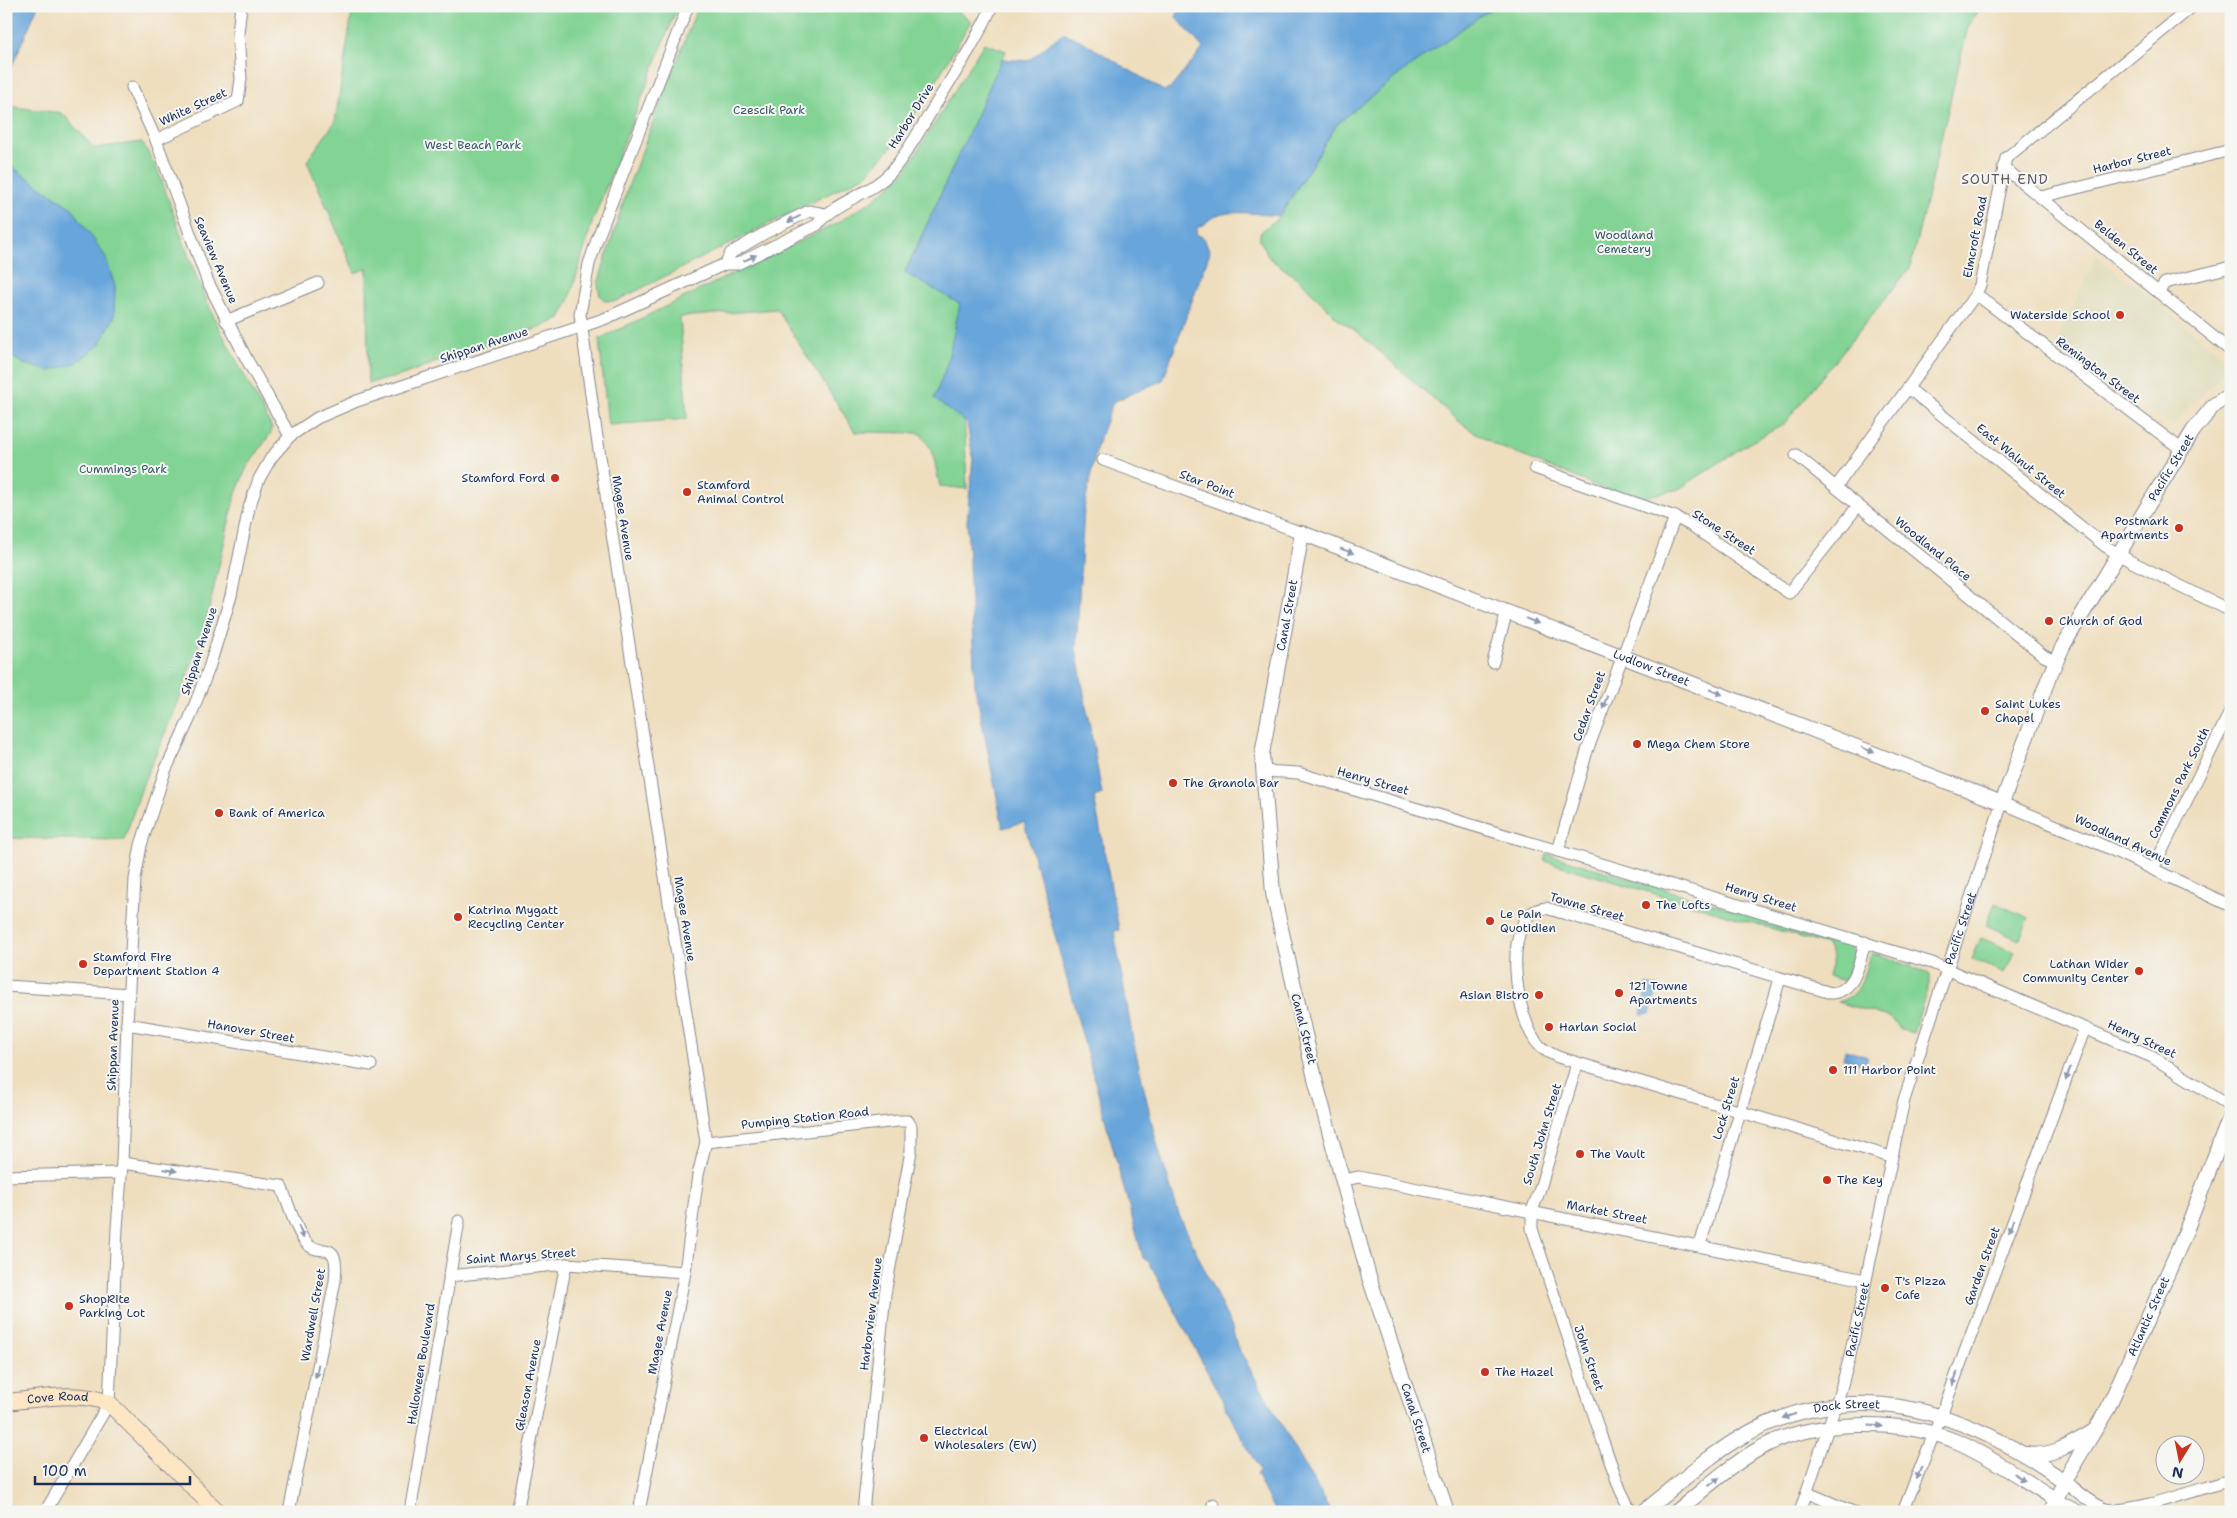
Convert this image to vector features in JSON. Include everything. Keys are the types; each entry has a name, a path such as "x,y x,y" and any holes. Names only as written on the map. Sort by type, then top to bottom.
{"main road":[{"name":"Cove Road","path":"6,1402 69,1396 94,1397 108,1403"},
{"path":"108,1403 218,1512"}],"street":[{"name":"White Street","path":"156,140 238,101 241,79 238,33 241,6"},
{"path":"581,328 581,302 598,238 688,6"},
{"name":"Harbor Drive","path":"581,328 725,264 737,264 817,225 825,214 855,199 890,173 942,93 992,6"},
{"name":"Elmcroft Road","path":"1836,487 1976,294 1980,285 2003,167 2009,155 2193,6"},
{"name":"Seaview Avenue","path":"132,87 156,140 192,244 226,321 290,436"},
{"name":"Harbor Street","path":"2041,197 2231,150"},
{"name":"Belden Street","path":"2003,167 2231,350"},
{"path":"2158,291 2165,283 2231,267"},
{"path":"226,321 318,283"},
{"name":"Remington Street","path":"1976,294 2181,449"},
{"name":"Shippan Avenue","path":"45,1512 108,1403 135,879 143,838 165,771 189,720 209,668 231,596 254,492 265,468 290,436 317,418 357,401 581,328"},
{"name":"Magee Avenue","path":"581,328 706,1142 698,1175 685,1272 639,1512"},
{"name":"East Walnut Street","path":"1908,388 2118,554 2231,611"},
{"name":"Pacific Street","path":"1800,1512 1808,1493 1848,1360 1904,1100 2002,803 2055,661 2181,449 2208,410 2220,399 2231,394"},
{"name":"Woodland Place","path":"1796,456 1983,608 2044,656 2055,661"},
{"name":"Star Point","path":"1103,460 1302,534"},
{"name":"Stone Street","path":"1535,468 1675,517 1692,526 1790,593 1858,506"},
{"name":"Cedar Street","path":"1558,851 1587,752 1675,517"},
{"name":"Ludlow Street","path":"1302,534 1507,611 2002,803"},
{"name":"Canal Street","path":"1302,534 1263,748 1263,771 1273,893 1316,1082 1372,1286 1447,1512"},
{"path":"1492,662 1507,611"},
{"name":"Commons Park South","path":"2153,869 2231,710"},
{"name":"Henry Street","path":"1263,771 1298,774 1865,942 1946,968 2152,1057 2231,1106"},
{"name":"Woodland Avenue","path":"2002,803 2018,808 2231,906"},
{"name":"Towne Street","path":"1865,942 1852,984 1838,993 1823,992 1546,908 1538,908 1529,914 1524,922 1514,954 1515,975 1528,1025 1539,1045 1558,1058 1891,1157"},
{"name":"Lock Street","path":"1700,1245 1780,979"},
{"path":"6,986 129,994"},
{"name":"Hanover Street","path":"127,1024 371,1065"},
{"name":"Garden Street","path":"1904,1512 2085,1028"},
{"name":"South John Street","path":"1532,1211 1578,1064"},
{"name":"Atlantic Street","path":"2053,1505 2064,1481 2107,1410 2182,1241 2231,1114"},
{"name":"Pumping Station Road","path":"706,1142 908,1121"},
{"name":"Harborview Avenue","path":"863,1512 885,1294 911,1151 911,1126 908,1121"},
{"name":"Wardwell Street","path":"6,1176 121,1168 282,1186 304,1241 313,1248 327,1249 334,1254 337,1262 335,1281 289,1512"},
{"name":"Market Street","path":"1343,1180 1359,1177 1865,1280"},
{"name":"John Street","path":"1532,1211 1532,1229 1540,1254 1601,1436 1620,1489 1631,1512"},
{"name":"Halloween Boulevard","path":"410,1512 459,1221"},
{"name":"Saint Marys Street","path":"449,1276 566,1264 685,1272"},
{"name":"Gleason Avenue","path":"517,1512 566,1264"},
{"name":"Dock Street","path":"1643,1512 1704,1462 1742,1436 1775,1421 1836,1404 1858,1403 1897,1406 1941,1416 1982,1432 2021,1452 2064,1481"},
{"name":"Dock Street","path":"1676,1512 1758,1450 1784,1439 1828,1429 1857,1425 1880,1426 1934,1434 1971,1448 2053,1505"},
{"path":"2021,1452 2035,1455 2050,1453 2096,1430"},
{"path":"2064,1481 2106,1509 2130,1510 2231,1480"},
{"path":"1808,1493 1853,1512"},
{"path":"2053,1505 2080,1512"}],"shaded area":[{"name":"Waterside School","path":"2097,255 2106,265 2139,288 2221,355 2224,360 2226,366 2217,378 2219,380 2203,392 2173,426 2090,364 2056,342"}],"green space":[{"name":"West Beach Park","path":"353,6 678,6 592,223 569,301 560,318 542,327 458,354 397,377 368,383 367,268 355,273 307,161 335,122"},
{"name":"Czescik Park","path":"698,6 951,6 971,21 899,139 866,175 616,301 606,301 600,296 598,284 628,187"},
{"name":"Woodland Cemetery","path":"1498,6 1981,6 1968,27 1910,268 1783,425 1749,443 1679,489 1645,497 1617,494 1495,445 1462,424 1356,331 1339,320 1297,278 1270,259 1260,240 1260,233 1280,216 1337,124 1401,73 1481,15"},
{"path":"984,43 1006,51 905,272 960,304 967,489 940,486 932,450 920,433 855,432 777,309 680,317 687,419 608,425 599,339 837,223 873,200 904,173"},
{"name":"Cummings Park","path":"6,106 62,113 94,148 142,142 158,171 197,279 218,326 272,428 271,433 246,469 235,496 204,630 176,708 144,781 124,840 6,838 6,353 24,364 99,345 114,317 115,286 73,209 6,163"},
{"path":"1547,854 1848,944 1855,953 1844,981 1828,976 1833,958 1827,945 1545,861"},
{"path":"1995,903 2029,918 2019,940 1986,925"},
{"path":"1981,938 2014,952 2005,973 1972,959"},
{"path":"1872,954 1877,954 1930,975 1930,981 1913,1033 1901,1029 1891,1018 1837,1002 1846,999 1858,989"}],"water":[{"path":"6,6 38,6 6,80"},
{"path":"1181,6 1498,6 1481,15 1401,73 1337,124 1280,216 1229,213 1219,215 1204,225 1198,226 1196,234 1204,238 1210,252 1163,380 1113,402 1097,445 1084,509 1076,649 1102,794 1094,797 1119,930 1114,931 1133,1040 1155,1137 1179,1215 1232,1328 1237,1346 1331,1512 1275,1512 1256,1474 1260,1471 1149,1262 1143,1258 1024,822 1003,828 975,686 967,521 973,458 967,423 934,399 947,364 960,304 905,273 1002,59 1028,61 1063,33 1080,40 1164,91 1170,89 1203,48 1176,17"},
{"path":"6,163 73,209 105,256 115,286 114,317 99,345 76,363 49,371 24,364 6,353"},
{"path":"1647,984 1658,987 1650,1014 1646,1013 1645,1015 1641,1014"},
{"path":"1845,1050 1868,1057 1865,1065 1843,1059"}],"place":[{"name":"Waterside School","path":"2120,315"},
{"name":"Stamford Ford","path":"555,478"},
{"name":"Stamford Animal Control","path":"687,492"},
{"name":"Postmark Apartments","path":"2179,528"},
{"name":"Church of God","path":"2049,621"},
{"name":"Saint Lukes Chapel","path":"1985,711"},
{"name":"Mega Chem Store","path":"1637,744"},
{"name":"The Granola Bar","path":"1173,783"},
{"name":"Bank of America","path":"219,813"},
{"name":"The Lofts","path":"1646,905"},
{"name":"Katrina Mygatt Recycling Center","path":"458,917"},
{"name":"Le Pain Quotidien","path":"1490,921"},
{"name":"Stamford Fire Department Station 4","path":"83,964"},
{"name":"Lathan Wider Community Center","path":"2139,971"},
{"name":"121 Towne Apartments","path":"1619,993"},
{"name":"Asian Bistro","path":"1539,995"},
{"name":"Harlan Social","path":"1549,1027"},
{"name":"111 Harbor Point","path":"1833,1070"},
{"name":"The Vault","path":"1580,1154"},
{"name":"The Key","path":"1827,1180"},
{"name":"T's Pizza Cafe","path":"1885,1288"},
{"name":"ShopRite Parking Lot","path":"69,1306"},
{"name":"The Hazel","path":"1485,1372"},
{"name":"Electrical Wholesalers (EW)","path":"924,1438"}],"district":[{"name":"SOUTH END","path":"2005,179"}]}
